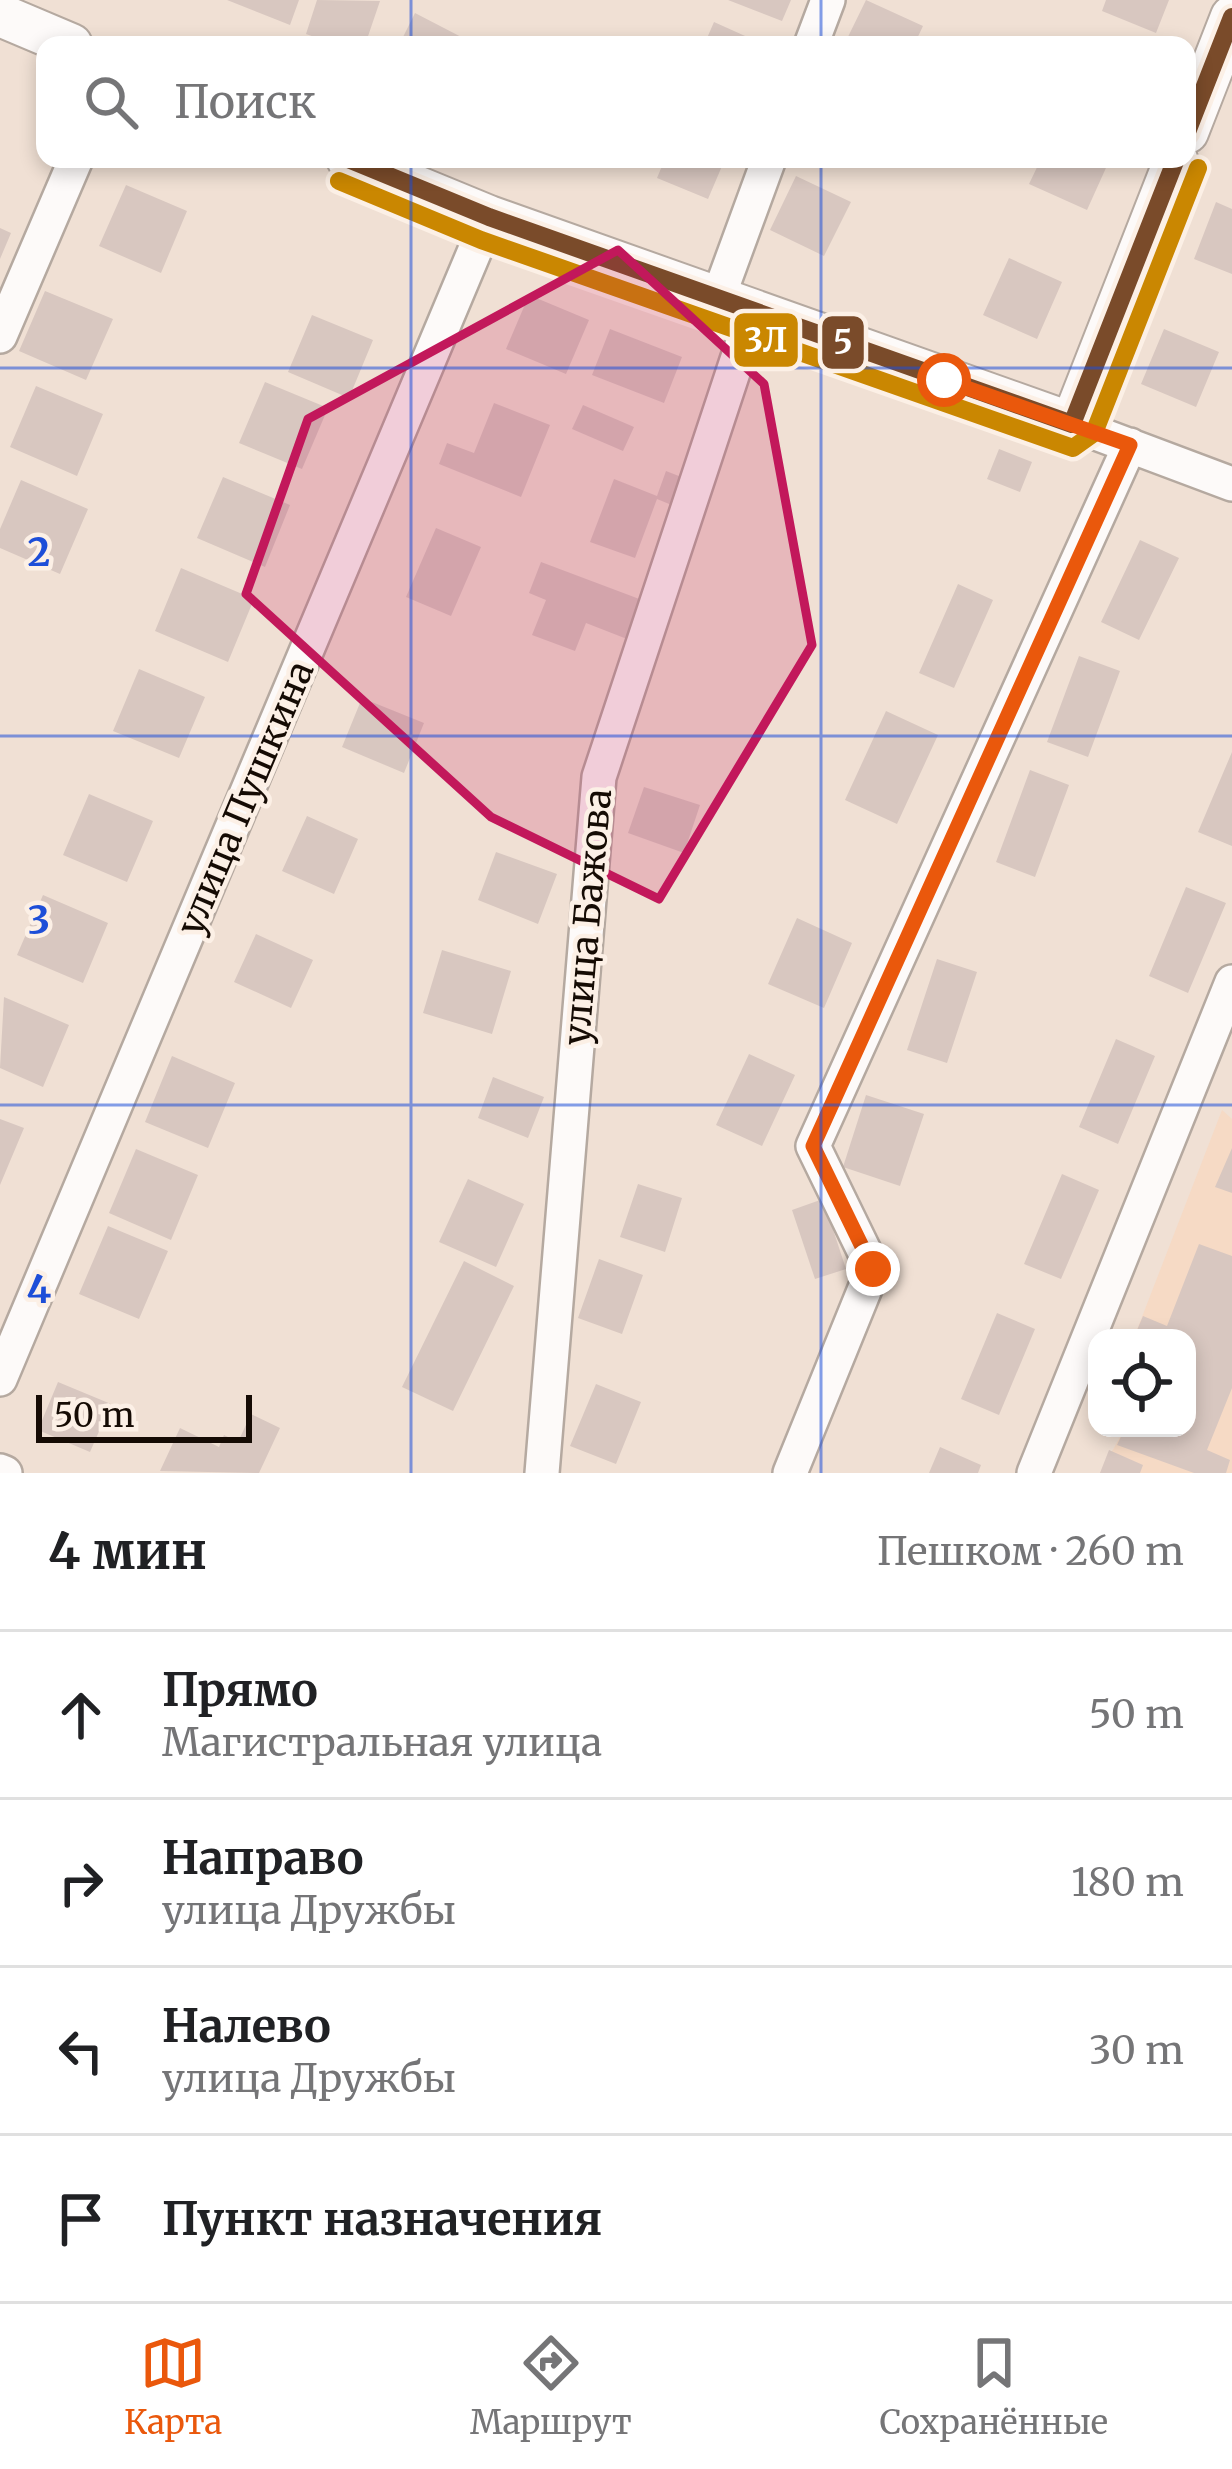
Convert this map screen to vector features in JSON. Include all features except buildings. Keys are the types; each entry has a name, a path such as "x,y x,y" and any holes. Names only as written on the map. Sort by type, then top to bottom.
{"street":[{"path":"814,36 828,0"},
{"path":"0,15 49,36"},
{"path":"1196,109 1232,17"},
{"path":"0,336 72,168"},
{"path":"370,168 490,217 1232,484"},
{"name":"улица Бажова","path":"542,1473 599,777 735,305 767,168"},
{"path":"1072,424 1172,168"},
{"name":"улица Пушкина","path":"0,1379 490,217"},
{"path":"790,1473 873,1269 813,1146 1130,445"},
{"path":"1034,1473 1232,982"}],"highlighted area":[{"path":"618,250 764,384 812,645 659,899 491,817 246,594 308,419"}],"shaded area":[{"path":"1222,1110 1232,1119 1232,1473 1100,1473 1120,1437 1196,1437 1196,1329 1137,1329"}],"transit line":[{"name":"5","path":"1196,109 1232,17"},
{"name":"5","path":"370,168 489,217 1072,424 1172,168"},
{"name":"3Л","path":"339,181 481,240 1073,448 1094,433 1198,168"}],"route":[{"path":"873,1269 813,1146 1130,445 944,380"}]}
